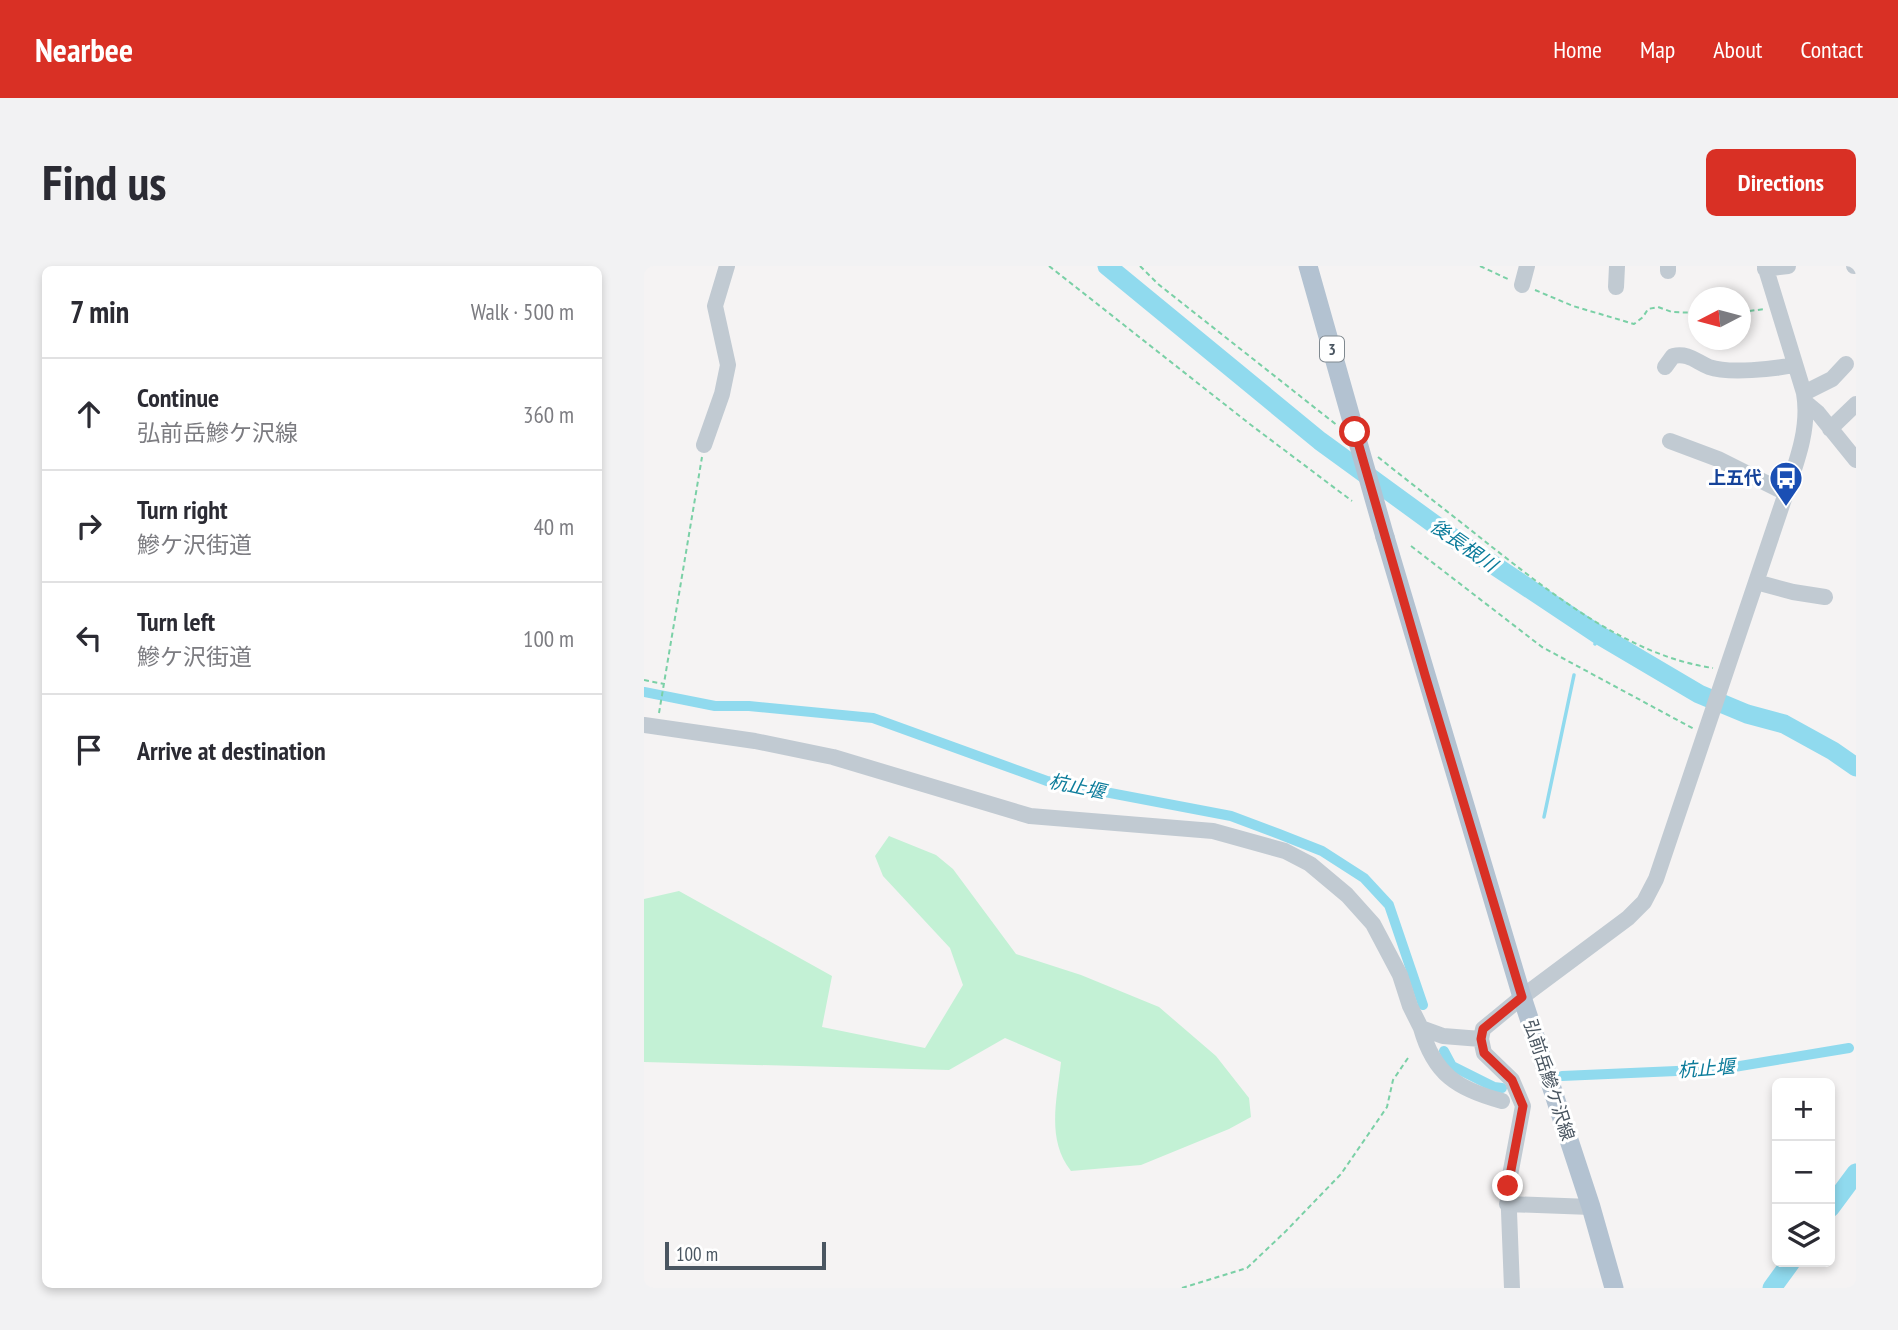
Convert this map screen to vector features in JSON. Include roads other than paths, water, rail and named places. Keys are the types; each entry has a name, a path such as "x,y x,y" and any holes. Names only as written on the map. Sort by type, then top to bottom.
{"main road":[{"name":"弘前岳鰺ケ沢線","path":"1308,266 1348,430 1385,537 1522,997 1591,1207 1614,1288"}],"street":[{"path":"704,445 722,394 728,365 715,306 727,266"},
{"path":"1522,285 1527,266"},
{"path":"1616,287 1617,266"},
{"path":"1512,1288 1508,1186 1523,1106 1512,1080 1484,1053 1481,1039 1483,1029 1628,918 1644,902 1656,879 1803,436 1805,398 1765,268 1788,266"},
{"path":"1665,368 1673,356 1681,354 1693,357 1710,368 1770,370 1794,365"},
{"path":"1805,398 1832,379 1846,364"},
{"path":"1805,398 1856,460"},
{"path":"1830,429 1856,404"},
{"path":"1670,441 1718,459 1786,493"},
{"path":"1756,582 1825,597"},
{"path":"651,722 833,757 1030,816 1213,831 1285,851 1310,863 1347,895 1373,924 1400,975 1409,1006 1421,1028 1426,1046 1455,1084 1472,1093 1502,1101"},
{"path":"1421,1028 1443,1036 1481,1039"},
{"path":"1507,1204 1591,1207"}],"waterway":[{"name":"後長根川","path":"1107,266 1320,441 1456,540 1599,635 1699,694 1747,714 1784,724 1856,767"},
{"path":"1595,644 1599,635"},
{"path":"1544,817 1574,675"},
{"name":"杭止堰","path":"644,692 715,706 749,706 873,718 1047,781 1231,816 1322,851 1364,878 1389,905 1423,1005"},
{"name":"杭止堰","path":"1562,1076 1722,1069 1849,1048"},
{"name":"杭止堰","path":"1444,1051 1452,1066 1494,1087 1502,1088"},
{"name":"後長根川","path":"1833,1204 1856,1173"},
{"name":"後長根川","path":"1772,1288 1787,1267"}],"place":[{"name":"上五代","path":"1786,508"}]}
